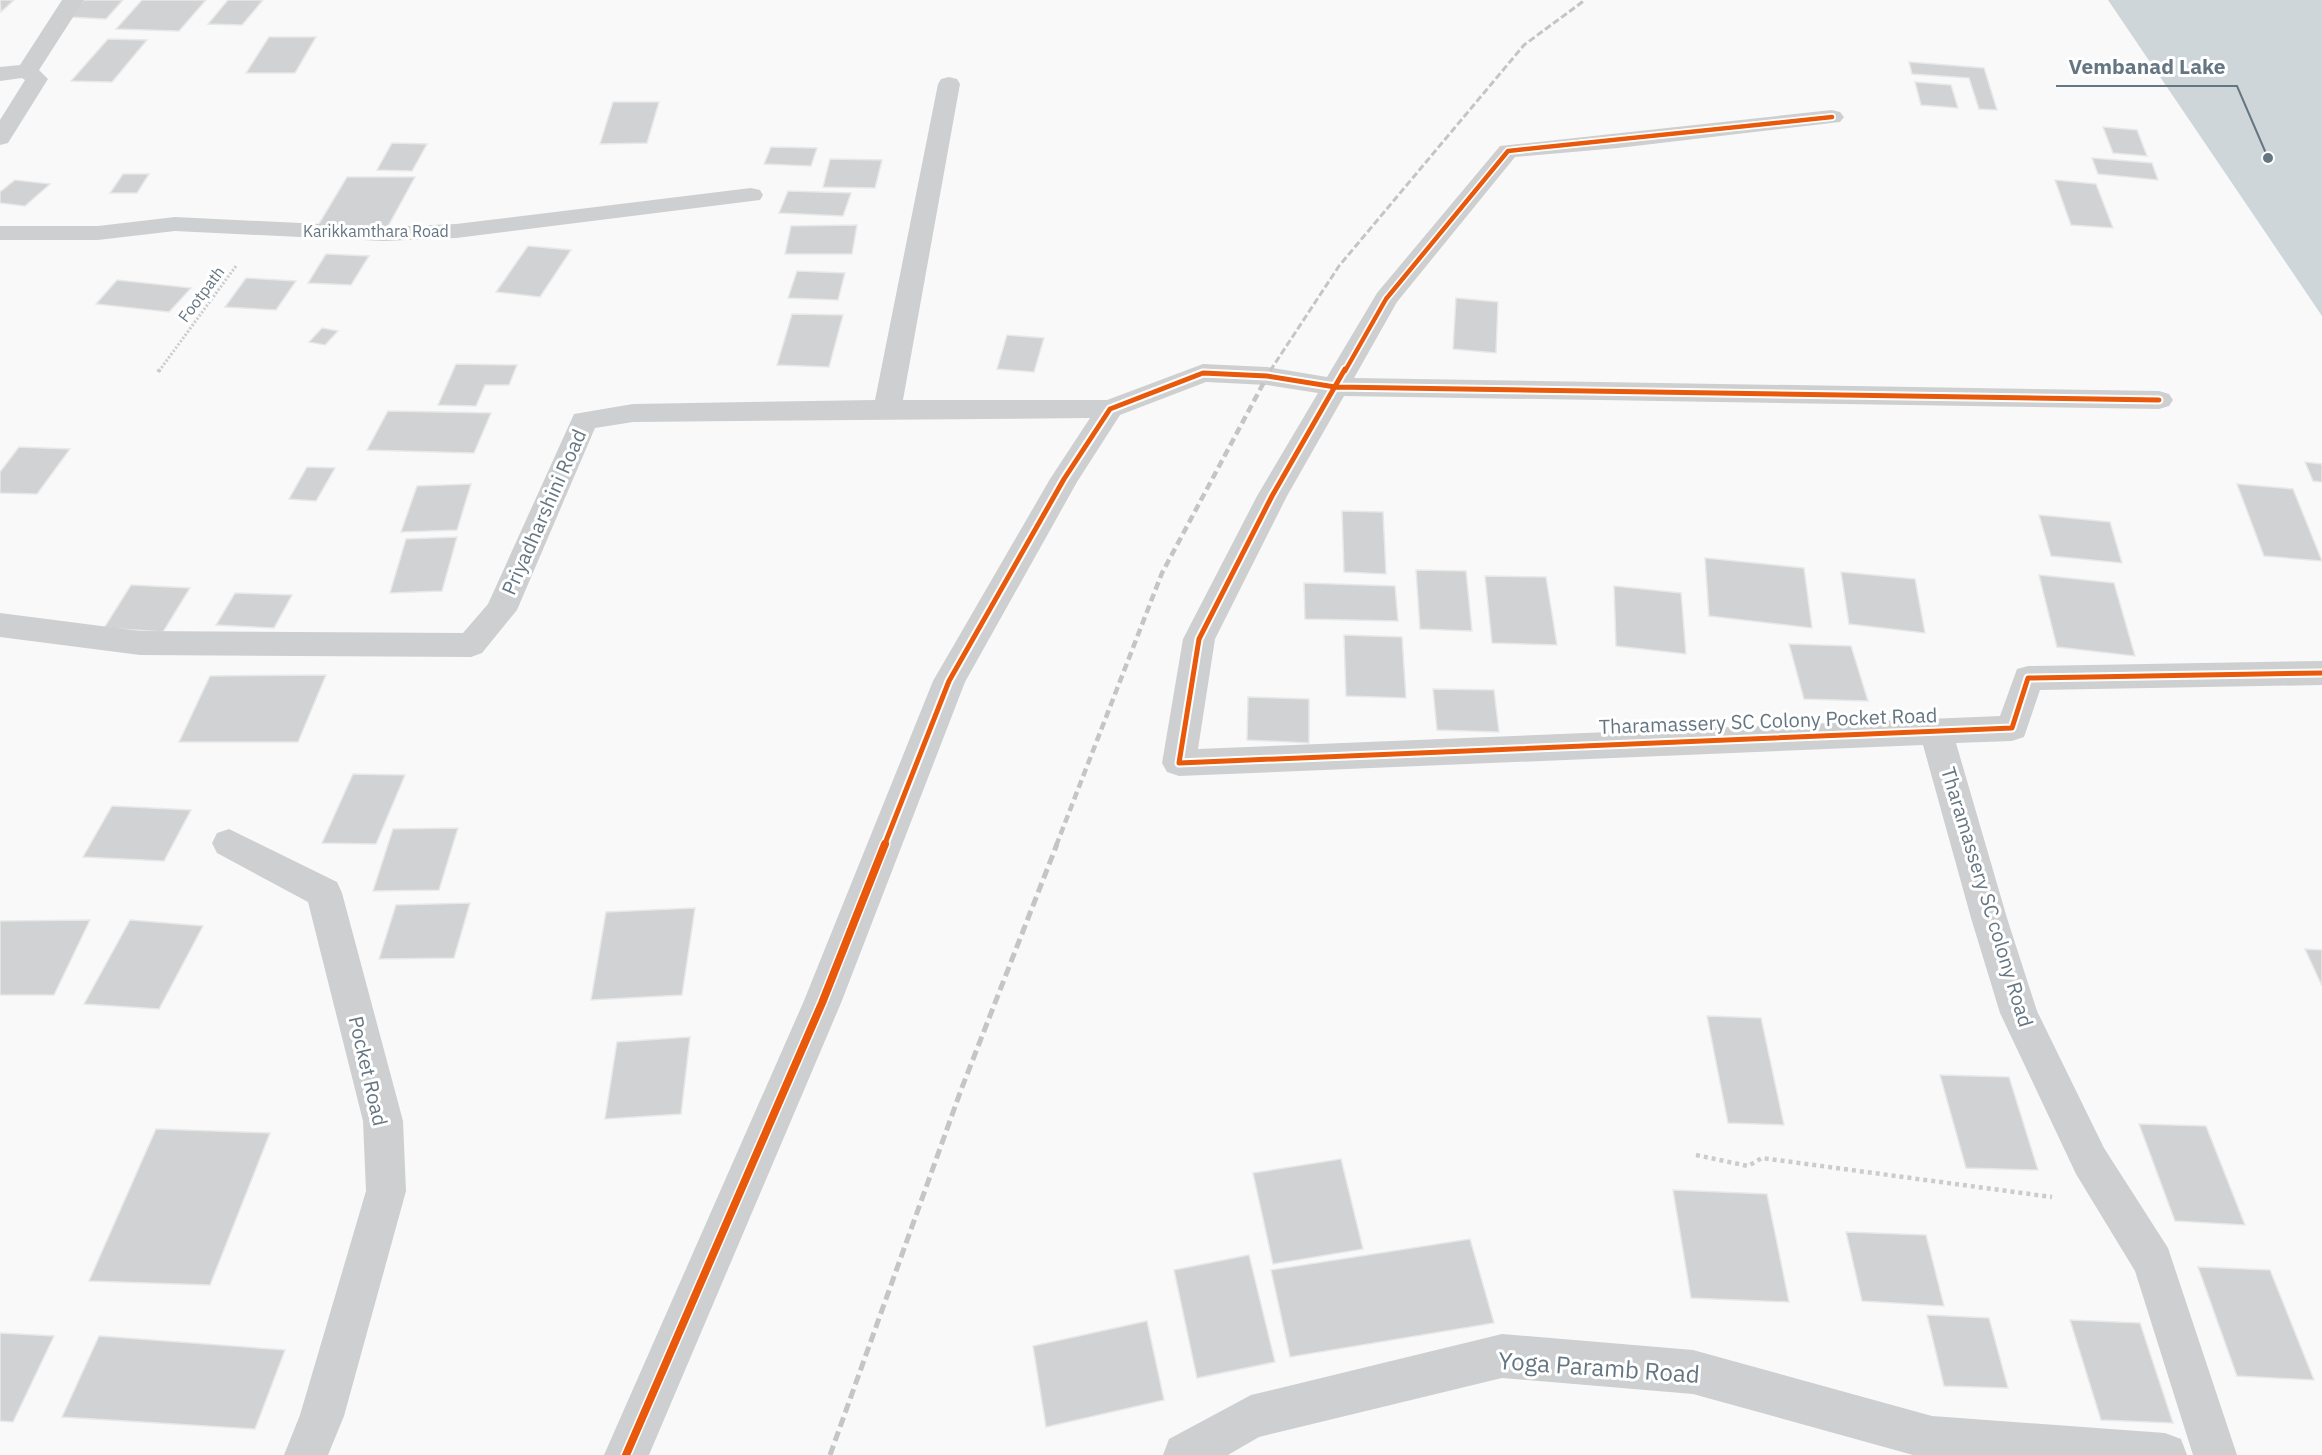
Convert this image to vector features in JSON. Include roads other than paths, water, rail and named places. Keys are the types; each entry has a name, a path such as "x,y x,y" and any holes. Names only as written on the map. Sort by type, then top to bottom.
{"street":[{"path":"27,71 73,0"},
{"path":"0,74 27,71 37,79 0,138"},
{"path":"887,409 950,84"},
{"path":"1335,387 1386,299 1508,151 1832,117"},
{"name":"Karikkamthara Road","path":"0,233 98,232 175,224 383,234 456,231 751,195"},
{"path":"626,1455 822,1003 949,681 1064,479 1110,409 1203,373 1267,376 1335,387 2159,400"},
{"name":"Tharamassery SC Colony Pocket Road","path":"1335,387 1272,496 1199,639 1179,763 2012,728 2028,678 2322,673"},
{"name":"Priyadharshini Road","path":"0,625 140,643 471,645 501,610 584,422 633,413 887,409 1110,409"},
{"name":"Tharamassery SC colony Road","path":"1936,731 1989,918 2019,1013 2090,1161 2153,1262 2215,1455"},
{"name":"Pocket Road","path":"229,843 324,893 383,1121 386,1191 322,1416 306,1455"},
{"name":"Yoga Paramb Road","path":"1185,1455 1251,1417 1502,1356 1693,1372 1932,1438 2165,1455"}],"railway":[{"path":"1270,371 1339,266 1524,45 1585,0"},
{"path":"1056,846 1162,573 1271,369"},
{"path":"830,1455 961,1090 1057,844"}],"place":[{"name":"Vembanad Lake","path":"2268,158"}]}
